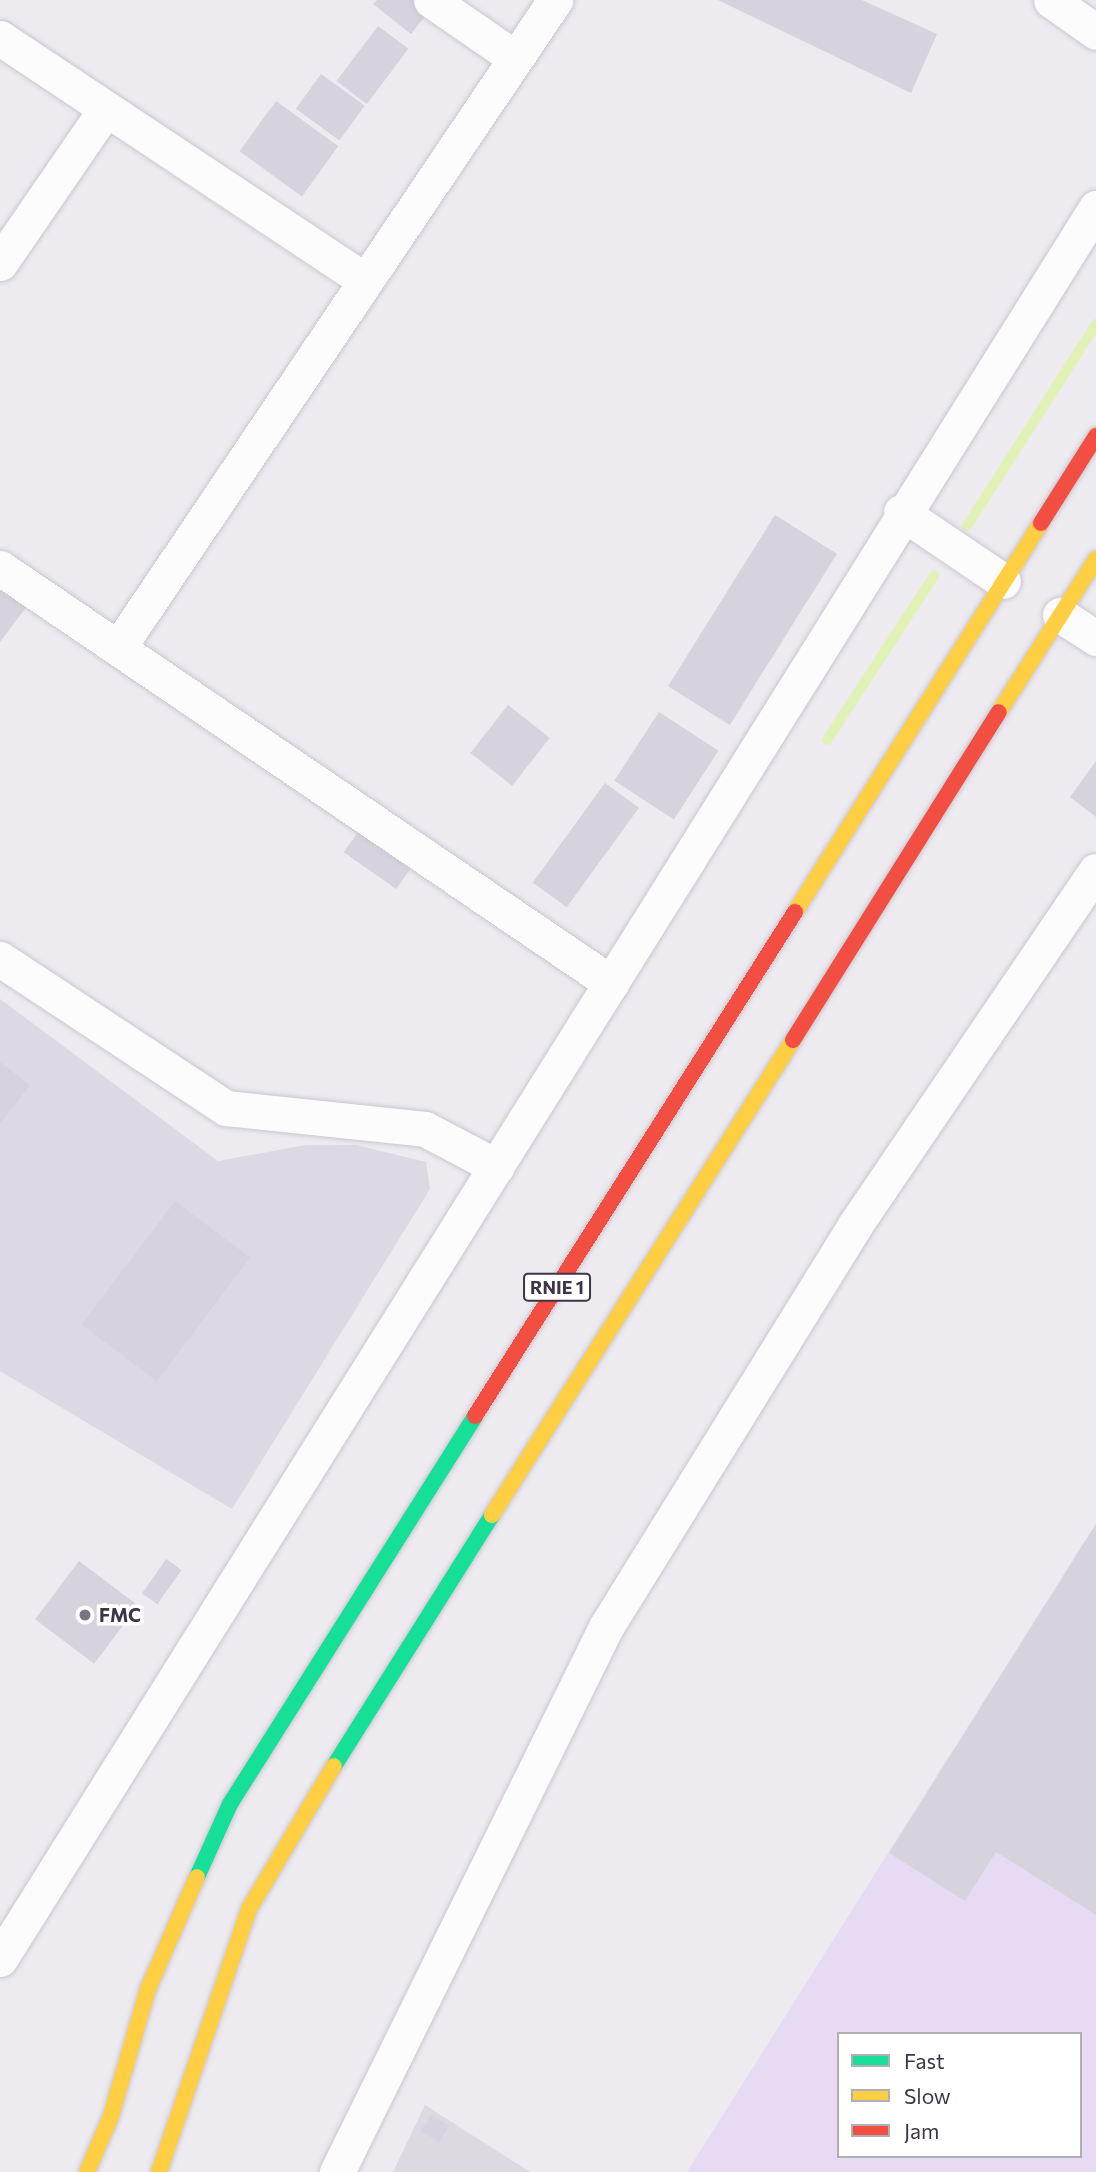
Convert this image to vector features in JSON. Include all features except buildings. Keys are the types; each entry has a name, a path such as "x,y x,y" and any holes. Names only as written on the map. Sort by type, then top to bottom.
{"highway":[{"name":"RNIE 1","path":"87,2172 111,2116 148,1989 230,1804 1096,436"},
{"path":"159,2172 216,1991 248,1909 292,1833 1096,559"}],"street":[{"path":"431,0 515,58"},
{"path":"118,648 555,0"},
{"path":"1051,0 1096,32"},
{"path":"0,38 366,281"},
{"path":"0,263 105,110"},
{"path":"0,1959 497,1167 901,512 1096,208"},
{"path":"901,512 1003,581"},
{"path":"0,568 611,983"},
{"path":"1060,615 1096,638"},
{"path":"337,2172 613,1615 855,1225 1096,872"},
{"path":"0,959 226,1108 425,1129 497,1167"}],"shaded area":[{"path":"0,999 218,1161 306,1145 356,1145 426,1162 430,1189 232,1509 0,1371"},
{"path":"1096,1523 1096,2172 687,2172"},
{"path":"425,2105 530,2172 393,2172"}],"waterway":[{"path":"967,526 1096,324"},
{"path":"827,740 934,576"}],"traffic: fast":[{"path":"197,1877 230,1804 475,1416"},
{"path":"334,1766 492,1515"}],"traffic: slow":[{"path":"795,912 1041,523"},
{"path":"999,712 1096,559"},
{"path":"492,1515 793,1040"},
{"path":"159,2172 249,1909 334,1766"},
{"path":"87,2172 111,2116 148,1989 197,1877"}],"traffic: jam":[{"path":"1041,523 1096,436"},
{"path":"793,1040 999,712"},
{"path":"475,1416 795,912"}],"place":[{"name":"FMC","path":"85,1615"}]}
